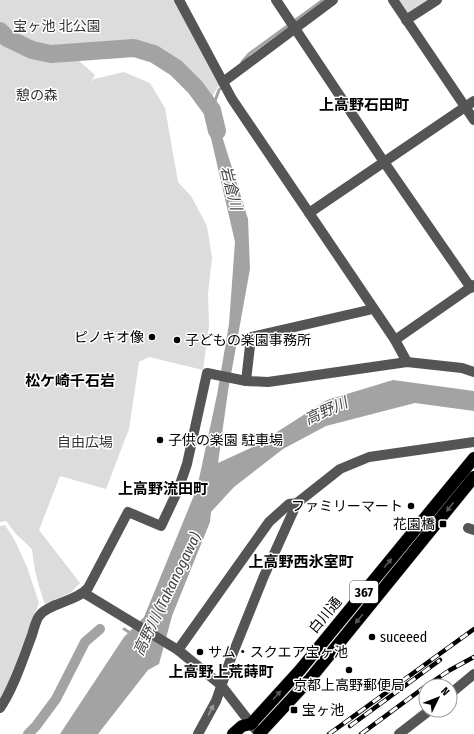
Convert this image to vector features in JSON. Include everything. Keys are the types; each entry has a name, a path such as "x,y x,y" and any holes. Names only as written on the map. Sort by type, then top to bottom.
{"highway":[{"name":"白川通","path":"257,731 300,670 474,458"},
{"name":"白川通","path":"257,731 310,679 474,477"},
{"name":"367","path":"233,734 242,726 257,731"}],"street":[{"path":"179,0 232,99 395,340 407,362"},
{"path":"276,0 384,162 472,287 395,340"},
{"path":"223,82 333,0"},
{"path":"393,0 474,120"},
{"path":"406,20 437,0"},
{"path":"309,213 474,101"},
{"path":"246,381 251,337 374,309"},
{"path":"0,708 5,702 40,615 51,607 84,593 128,512 161,526 178,490 187,464 207,373 246,381 268,382 407,362 462,368 474,372"},
{"path":"198,734 216,701 264,576 297,503 340,468 369,457 474,442"},
{"path":"176,648 269,522 289,504 297,503"},
{"path":"84,593 176,648 221,685 257,731"},
{"path":"458,687 474,674"},
{"path":"399,734 420,718"},
{"name":"白川通","path":"243,734 257,731"}],"green space":[{"name":"宝ヶ池 北公園","path":"0,0 179,0 223,82 218,87 209,102 200,83 164,50 150,44 124,43 94,50 57,53 46,52 34,45 24,43 0,28"},
{"path":"396,0 432,0 411,15 405,13"},
{"path":"0,40 21,52 39,57 78,60 95,75 91,82 94,79 124,72 150,83 165,108 178,182 191,196 207,226 212,258 208,293 209,325 203,370 149,357 139,362 129,429 106,489 60,476 39,530 80,583 70,593 45,604 40,590 32,549 16,534 6,521 0,522"},
{"path":"5,525 14,539 27,567 39,603 0,704 0,526"}],"water":[{"path":"212,104 248,219 250,269 228,391 218,463 255,446 327,400 393,380 474,391 474,411 415,403 326,426 283,449 234,487 211,512 210,522 172,616 159,664 148,670 98,734 60,734 124,637 144,617 197,488 217,395 229,324 235,242 207,121"}],"waterway":[{"path":"242,62 249,54 323,0"},
{"name":"岩倉川","path":"0,31 7,38 32,50 51,54 134,48 154,54 176,68 195,87 212,110 217,131"},
{"path":"212,109 219,90 222,87"},
{"path":"28,734 36,726 56,699 85,642 100,629"},
{"name":"高野川 (Takanogawa)","path":"124,629 132,634"}],"railway":[{"path":"329,734 474,629"},
{"path":"438,678 474,657"},
{"path":"350,726 440,660"},
{"path":"361,734 418,692"}],"place":[{"name":"ピノキオ像","path":"152,337"},
{"name":"子どもの楽園事務所","path":"177,340"},
{"name":"子供の楽園 駐車場","path":"160,440"},
{"name":"ファミリーマート","path":"411,506"},
{"name":"花園橋","path":"443,524"},
{"name":"suceeed","path":"372,637"},
{"name":"サム・スクエア宝ヶ池","path":"200,652"},
{"name":"京都上高野郵便局","path":"349,670"},
{"name":"宝ヶ池","path":"294,710"}],"district":[{"name":"上高野石田町","path":"364,105"},
{"name":"松ケ崎千石岩","path":"70,381"},
{"name":"上高野流田町","path":"163,489"},
{"name":"上高野西氷室町","path":"301,562"},
{"name":"上高野上荒蒔町","path":"221,672"}],"park label":[{"name":"憩の森","path":"37,95"},
{"name":"自由広場","path":"85,442"}],"water label":[{"name":"高野川","path":"326,411"}]}
